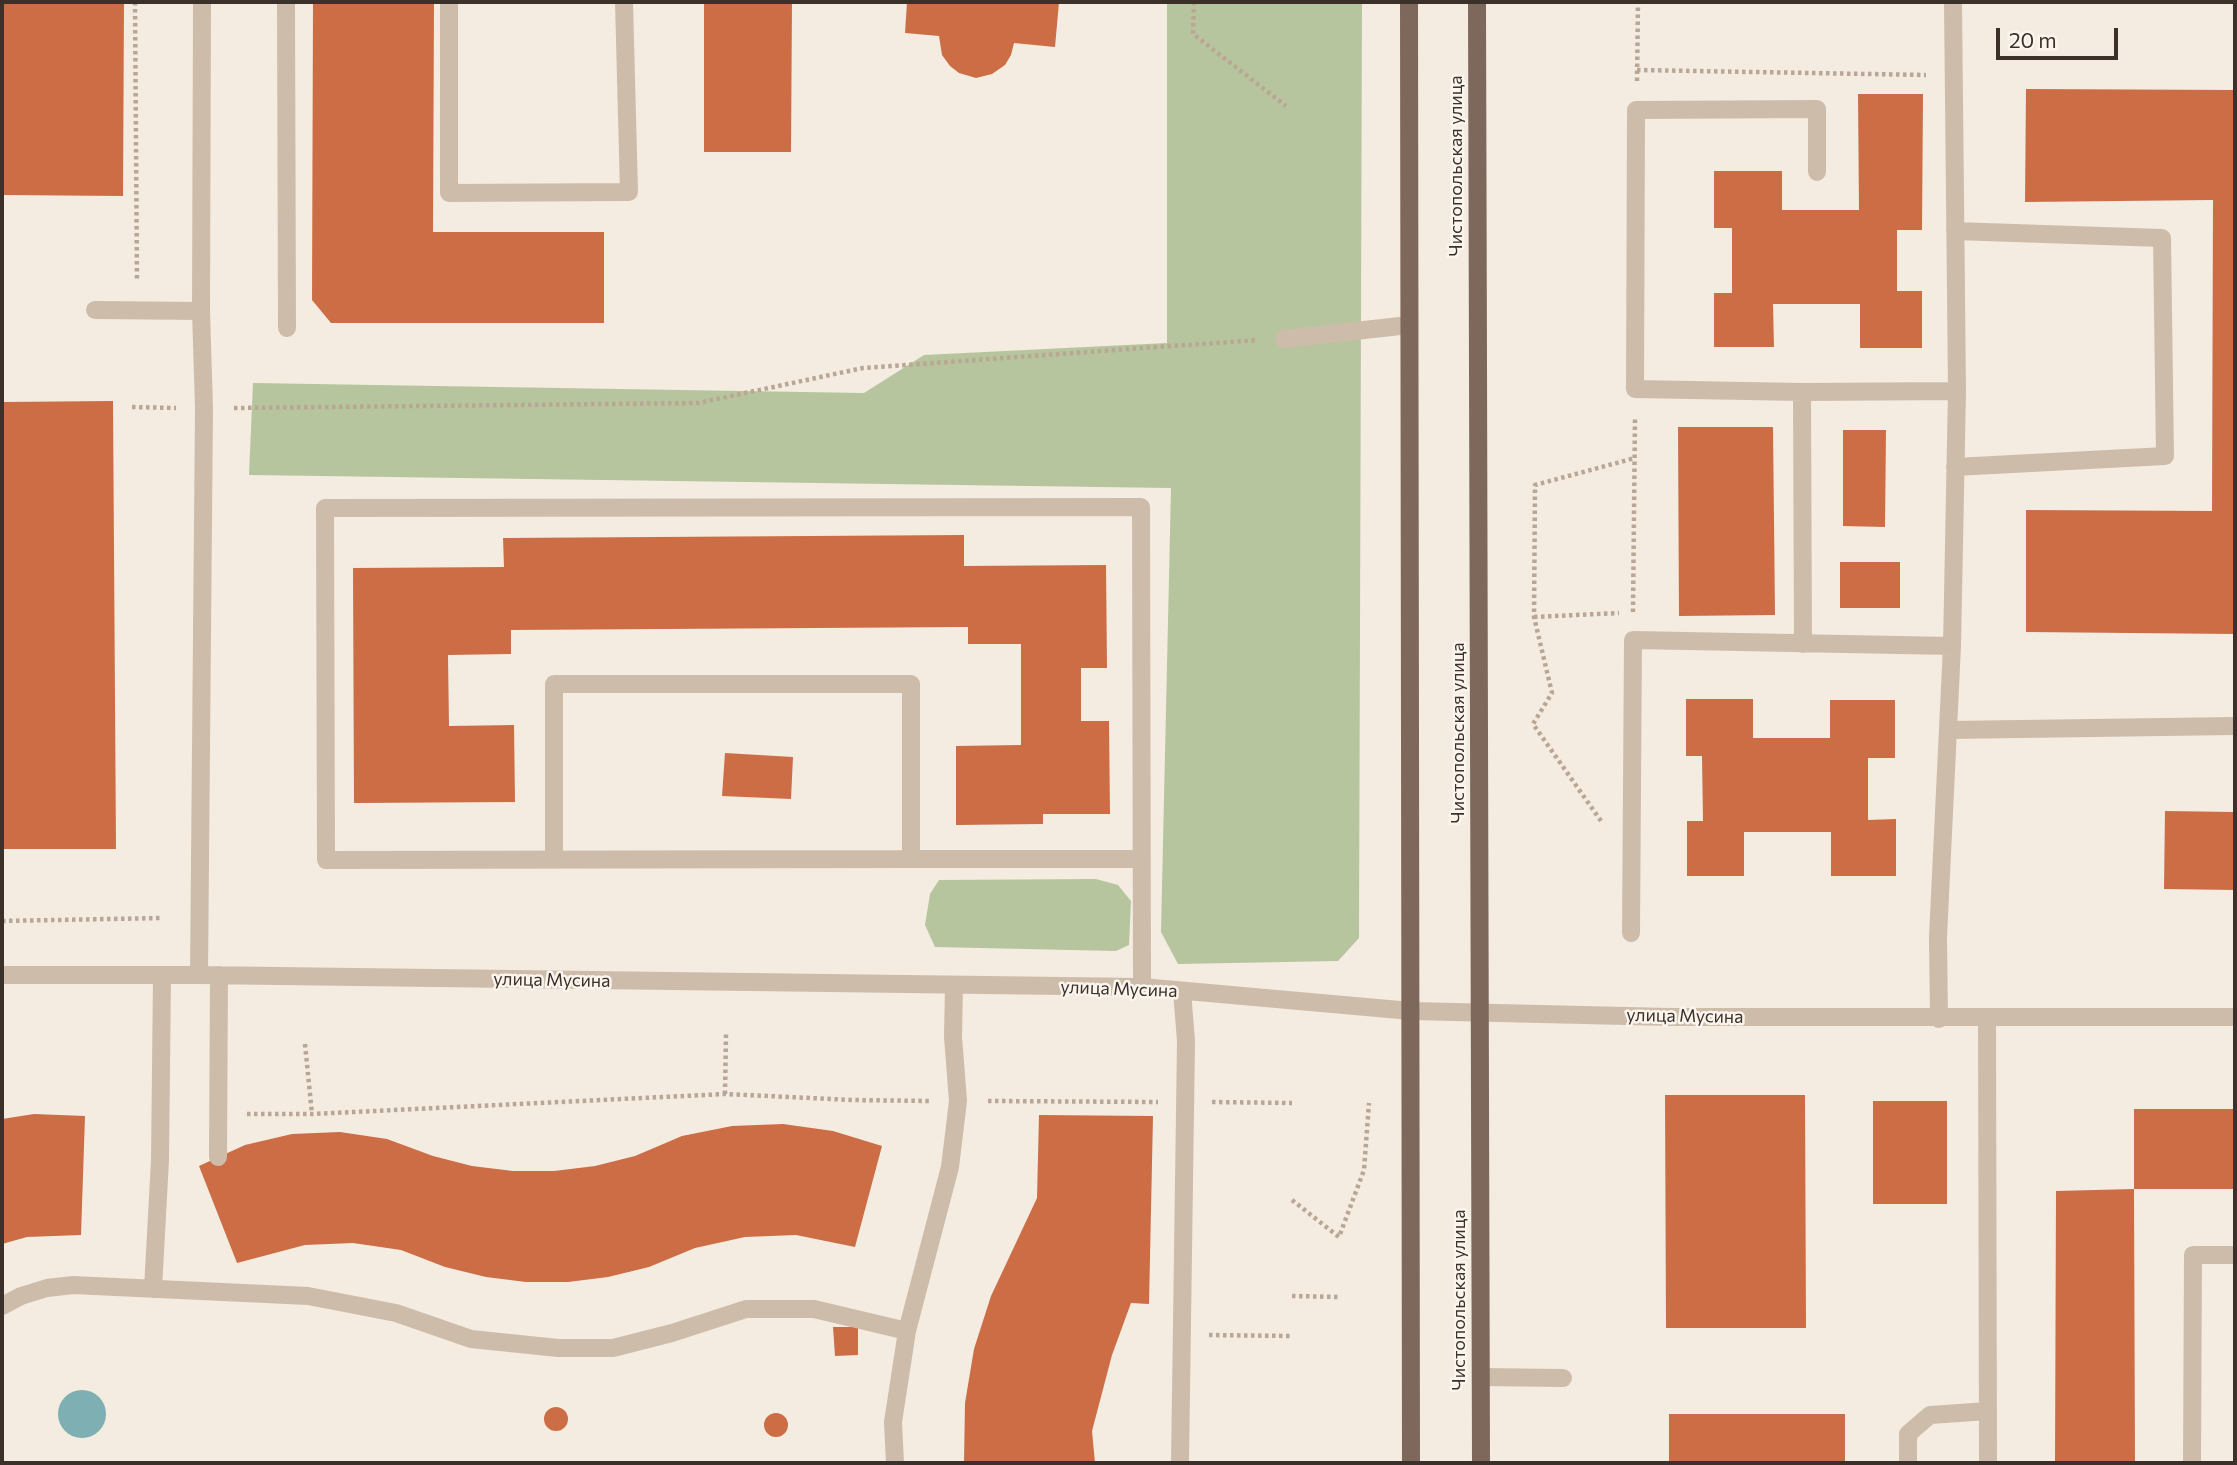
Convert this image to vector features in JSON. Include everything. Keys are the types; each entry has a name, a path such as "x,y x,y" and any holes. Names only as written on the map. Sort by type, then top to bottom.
{"main road":[{"path":"1409,2 1411,1463"},
{"name":"Чистопольская улица","path":"1477,2 1481,1463"}],"street":[{"path":"199,975 204,408 201,311 202,2"},
{"path":"286,2 287,328"},
{"path":"449,2 449,193 629,192 624,2"},
{"path":"1939,1019 1938,937 1952,646 1957,391 1953,2"},
{"path":"1817,172 1817,109 1636,110 1635,389 1957,391"},
{"path":"1955,231 2162,238 2165,456 1955,467"},
{"path":"95,310 201,311"},
{"path":"1284,339 1409,325"},
{"path":"1802,392 1802,644"},
{"path":"1141,859 326,860 325,509 1141,507 1142,987"},
{"path":"1631,933 1633,640 1952,646"},
{"path":"554,860 554,684 911,684 911,859"},
{"path":"1949,730 2235,726"},
{"name":"улица Мусина","path":"2,975 219,975 1142,987 1411,1011 1670,1017 2235,1017"},
{"path":"153,1289 160,1160 162,975"},
{"path":"218,1157 219,975"},
{"path":"895,1463 893,1422 907,1331 950,1167 958,1101 953,1037 954,985"},
{"path":"1180,1463 1186,1041 1182,991"},
{"path":"1987,1018 1988,1463"},
{"path":"2192,1463 2193,1255 2235,1255"},
{"path":"2,1306 21,1296 47,1288 73,1285 308,1296 396,1313 471,1339 558,1348 612,1348 672,1333 746,1309 814,1309 907,1331"},
{"path":"1480,1377 1563,1378"},
{"path":"1908,1463 1908,1434 1930,1415 1988,1410"}],"path":[{"path":"135,2 137,310"},
{"path":"1194,2 1193,34 1286,106"},
{"path":"1636,110 1638,2"},
{"path":"132,407 698,402 863,368 1284,339"},
{"path":"1534,617 1633,612 1635,389"},
{"path":"1601,821 1533,724 1552,693 1534,617 1535,485 1635,458"},
{"path":"2,921 162,918"},
{"path":"725,1094 726,1034"},
{"path":"305,1044 312,1114"},
{"path":"236,1114 312,1114 725,1094 852,1100 1292,1103"},
{"path":"1292,1200 1339,1237 1364,1170 1368,1103"},
{"path":"1292,1296 1339,1297"},
{"path":"1182,1334 1292,1336"}],"green space":[{"path":"1167,2 1362,2 1359,938 1338,961 1178,964 1161,932 1171,488 249,475 253,383 864,393 924,355 1167,343"},
{"path":"1096,879 1118,885 1131,901 1129,945 1116,951 935,947 925,925 930,894 939,880"}],"water":[{"path":"82,1390 91,1391 99,1397 105,1405 105,1423 99,1431 91,1437 82,1438 73,1437 65,1431 59,1423 58,1414 59,1405 65,1397 73,1391"}],"building":[{"path":"2,2 124,2 123,196 2,195"},
{"path":"313,2 434,2 433,232 604,232 604,323 331,323 312,300"},
{"path":"704,2 792,2 791,152 704,152"},
{"path":"907,2 1059,2 1055,47 1014,43 1005,65 992,74 976,78 959,73 942,55 939,36 905,33"},
{"path":"2026,89 2235,90 2235,634 2026,632 2026,510 2212,511 2213,200 2025,202"},
{"path":"1858,94 1923,94 1922,230 1897,230 1897,291 1922,291 1922,348 1860,348 1860,304 1773,304 1774,347 1714,347 1714,293 1732,293 1732,228 1714,228 1714,171 1782,171 1782,210 1859,210"},
{"path":"113,401 116,849 2,849 2,402"},
{"path":"1678,427 1773,427 1775,615 1679,616"},
{"path":"1843,430 1886,430 1885,527 1843,526"},
{"path":"964,535 964,566 1106,565 1107,668 1081,668 1081,721 1109,721 1110,814 1043,814 1043,824 956,825 956,746 1021,745 1021,644 968,644 968,627 511,630 511,654 448,655 449,726 514,725 515,802 354,803 353,568 504,567 503,538"},
{"path":"1840,562 1900,562 1900,608 1840,608"},
{"path":"1686,699 1753,699 1753,738 1830,738 1830,700 1895,700 1895,758 1868,758 1868,820 1896,819 1896,876 1831,876 1831,832 1744,832 1744,876 1687,876 1687,821 1703,821 1702,756 1686,756"},
{"path":"725,753 793,757 791,799 722,796"},
{"path":"2165,811 2235,812 2235,890 2164,889"},
{"path":"1665,1095 1805,1095 1806,1328 1666,1328"},
{"path":"1873,1101 1947,1101 1947,1204 1873,1204"},
{"path":"2134,1109 2235,1109 2235,1189 2134,1189"},
{"path":"34,1114 85,1116 81,1235 27,1237 2,1244 2,1119"},
{"path":"1039,1115 1153,1116 1149,1304 1131,1303 1112,1355 1092,1431 1095,1463 964,1463 965,1403 974,1349 991,1296 1037,1198"},
{"path":"783,1124 833,1131 882,1146 855,1247 796,1235 745,1237 695,1248 649,1267 608,1277 568,1282 526,1282 486,1277 445,1267 401,1250 353,1243 305,1245 237,1263 199,1166 245,1145 292,1134 340,1132 387,1139 433,1156 472,1166 513,1171 554,1171 595,1166 635,1156 682,1136 732,1126"},
{"path":"2134,1189 2135,1463 2055,1463 2056,1191"},
{"path":"833,1327 858,1327 858,1355 835,1356"},
{"path":"556,1407 564,1411 568,1419 564,1427 556,1431 548,1427 544,1419 548,1411"},
{"path":"776,1413 784,1417 788,1425 784,1433 776,1437 768,1433 764,1425 768,1417"},
{"path":"1669,1414 1845,1414 1845,1463 1669,1463"}]}
